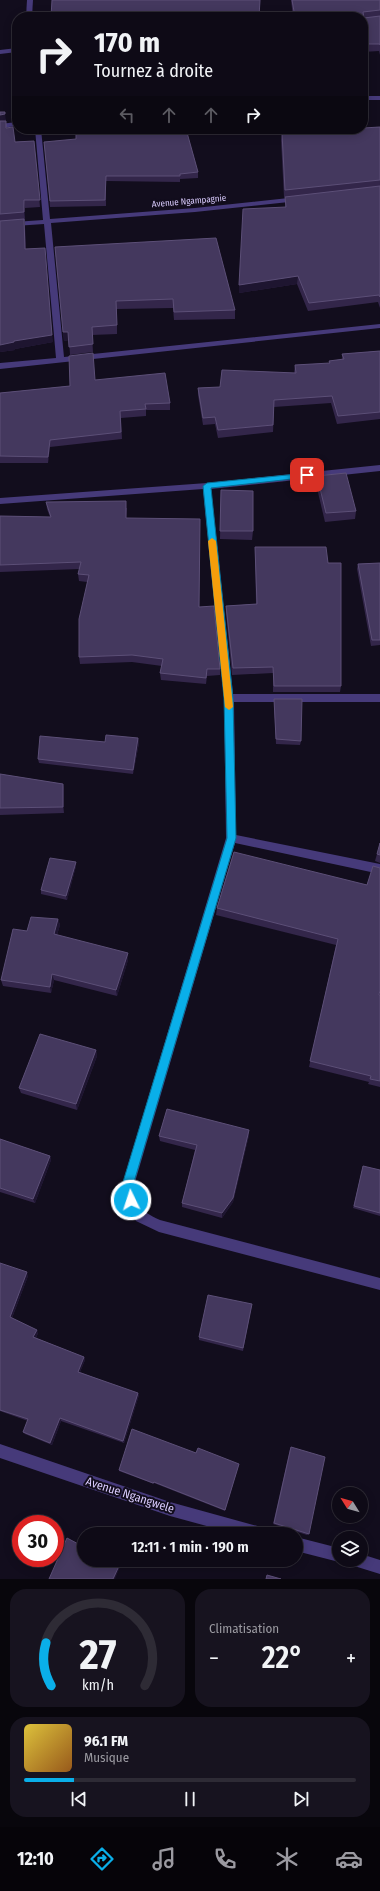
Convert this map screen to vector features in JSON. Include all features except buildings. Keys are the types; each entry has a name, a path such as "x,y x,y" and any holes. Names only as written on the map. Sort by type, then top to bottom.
{"street":[{"path":"29,12 30,0"},
{"path":"0,52 12,51"},
{"path":"368,98 380,98"},
{"path":"0,126 12,125"},
{"path":"39,134 48,220 60,358"},
{"name":"Avenue Ngampagnie","path":"0,225 48,220 195,210 303,199"},
{"path":"0,366 60,358 380,326"},
{"path":"0,501 207,486 380,468"},
{"path":"207,486 229,698 232,838 129,1182 131,1200 140,1217 159,1226 380,1284"},
{"path":"229,698 380,698"},
{"path":"232,838 380,869"},
{"name":"Avenue Ngangwele","path":"0,1451 170,1509 236,1527"},
{"path":"303,1546 332,1553"},
{"path":"368,1564 380,1567"}],"slow traffic":[{"path":"212,541 229,707"}],"route":[{"path":"131,1200 129,1182 232,838 229,698 207,486 307,475"}]}
